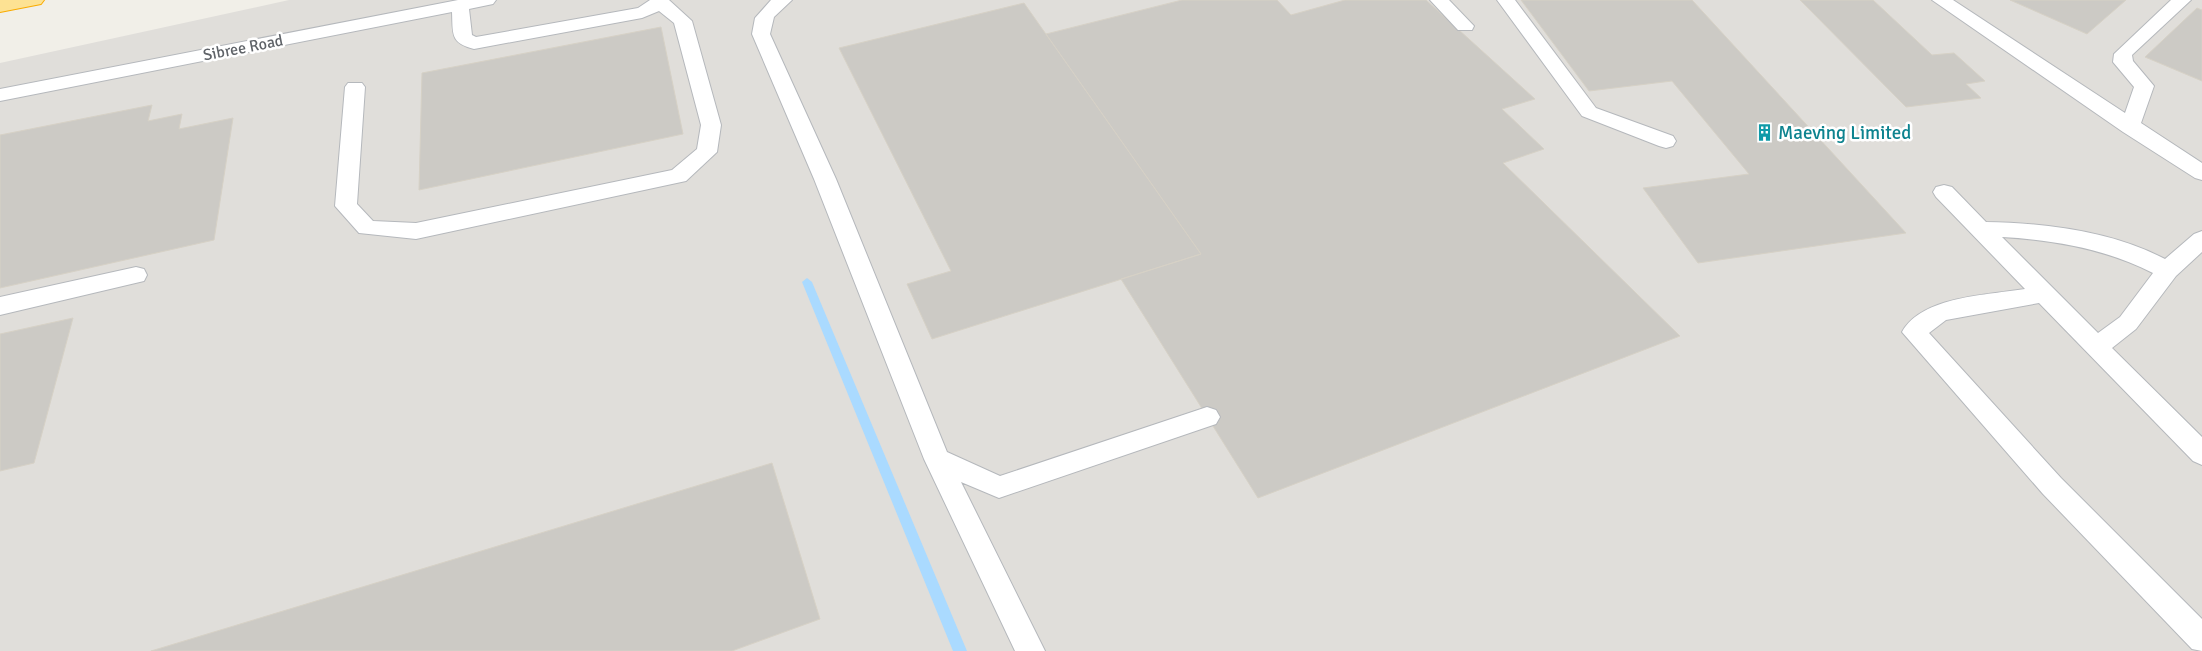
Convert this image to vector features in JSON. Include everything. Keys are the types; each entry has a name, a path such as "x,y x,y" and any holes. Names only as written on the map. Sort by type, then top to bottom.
{"highway":[{"path":"0,6 34,0"}],"lane":[{"name":"Sibree Road","path":"0,94 487,0"},
{"path":"783,0 767,12 761,22 761,34 825,179 937,459 1030,651"},
{"path":"1439,0 1465,26"},
{"path":"1506,0 1589,112 1666,141"},
{"path":"1941,0 2202,173"},
{"path":"2130,127 2144,86 2123,62 2123,54 2182,0"},
{"path":"355,87 346,206 368,228 416,232 679,176 707,152 711,126 683,21 659,1 650,10 642,13 474,43 463,38 460,5"},
{"path":"1944,192 2098,346 2202,454"},
{"path":"1981,229 2024,230 2078,237 2127,251 2168,270"},
{"path":"2098,346 2128,322 2168,270 2202,239"},
{"path":"0,306 136,275"},
{"path":"2044,294 1938,312 1914,332 2052,486 2202,640"},
{"path":"937,459 999,486 1207,417"}],"shaded area":[{"path":"289,0 2202,0 2202,651 0,651 0,63"}],"building":[{"path":"1182,0 1277,0 1291,15 1345,0 1426,0 1535,99 1502,109 1544,149 1503,163 1680,336 1258,498 1121,279 1201,254 1046,34"},
{"name":"Maeving Limited","path":"1521,0 1692,0 1906,233 1698,263 1643,188 1749,174 1672,81 1589,91"},
{"path":"1800,0 1873,0 1932,55 1954,53 1985,81 1966,84 1981,98 1906,107"},
{"path":"2010,0 2126,0 2087,34"},
{"path":"1024,3 1201,254 932,339 907,284 951,271 839,48"},
{"path":"2197,8 2202,10 2202,81 2145,57"},
{"path":"661,27 683,134 419,190 422,73"},
{"path":"152,105 148,121 182,114 179,129 233,118 214,240 0,288 0,135"},
{"path":"73,318 34,463 0,471 0,334"},
{"path":"772,463 820,619 732,651 151,651"}],"waterway":[{"path":"807,282 960,651"}],"place":[{"name":"Maeving Limited","path":"1764,132"}]}
